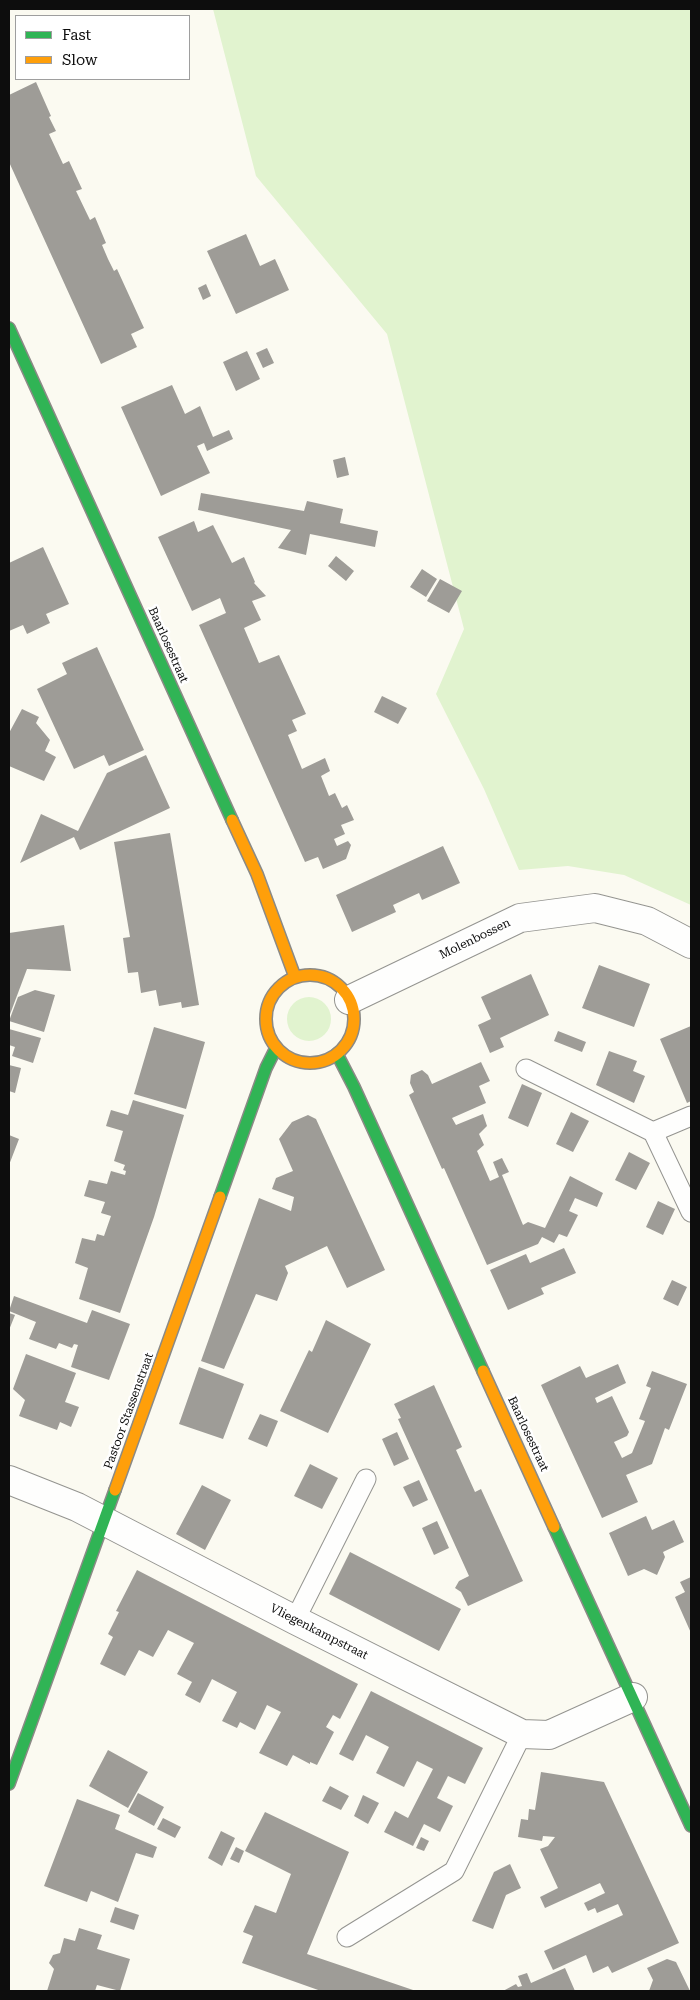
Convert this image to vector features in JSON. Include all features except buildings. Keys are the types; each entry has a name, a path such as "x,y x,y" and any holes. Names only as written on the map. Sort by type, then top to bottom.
{"street":[{"name":"Baarlosestraat","path":"9,328 257,874 295,977"},
{"name":"Molenbossen","path":"350,1000 520,918 595,908 647,921 691,944"},
{"path":"308,974 322,976 334,981 350,1000 354,1018 350,1037 337,1054 321,1061 304,1063 284,1055 276,1048 268,1035 265,1020 267,1007 272,995 282,984 295,977 308,974"},
{"name":"Pastoor Stassenstraat","path":"9,1784 266,1068 276,1048"},
{"name":"Baarlosestraat","path":"337,1054 347,1072 691,1826"},
{"name":"Vliegenkampstraat","path":"9,1480 78,1507 295,1620 522,1734 548,1735 633,1697"}],"lane":[{"path":"526,1069 653,1132 691,1212"},
{"path":"653,1132 691,1116"},
{"path":"295,1620 366,1478"},
{"path":"347,1937 454,1872 522,1734"}],"green space":[{"path":"213,9 691,9 691,905 624,875 568,866 519,870 484,789 436,694 464,629 387,334 256,176"},
{"path":"313,997 325,1003 330,1010 330,1028 325,1035 318,1040 305,1041 297,1038 290,1031 287,1015 290,1007 297,1000"}],"traffic: fast":[{"path":"9,328 232,820"},
{"path":"220,1197 266,1068 276,1048"},
{"path":"337,1054 354,1087 483,1371"},
{"path":"9,1784 115,1490"},
{"path":"554,1527 691,1826"}],"traffic: slow":[{"path":"232,820 257,874 295,977"},
{"path":"310,975 327,978 341,988 351,1002 354,1019 351,1036 341,1050 327,1060 310,1063 293,1060 279,1050 269,1036 266,1019 269,1002 279,988 293,978 310,975"},
{"path":"115,1490 220,1197"},
{"path":"483,1371 554,1527"}]}
